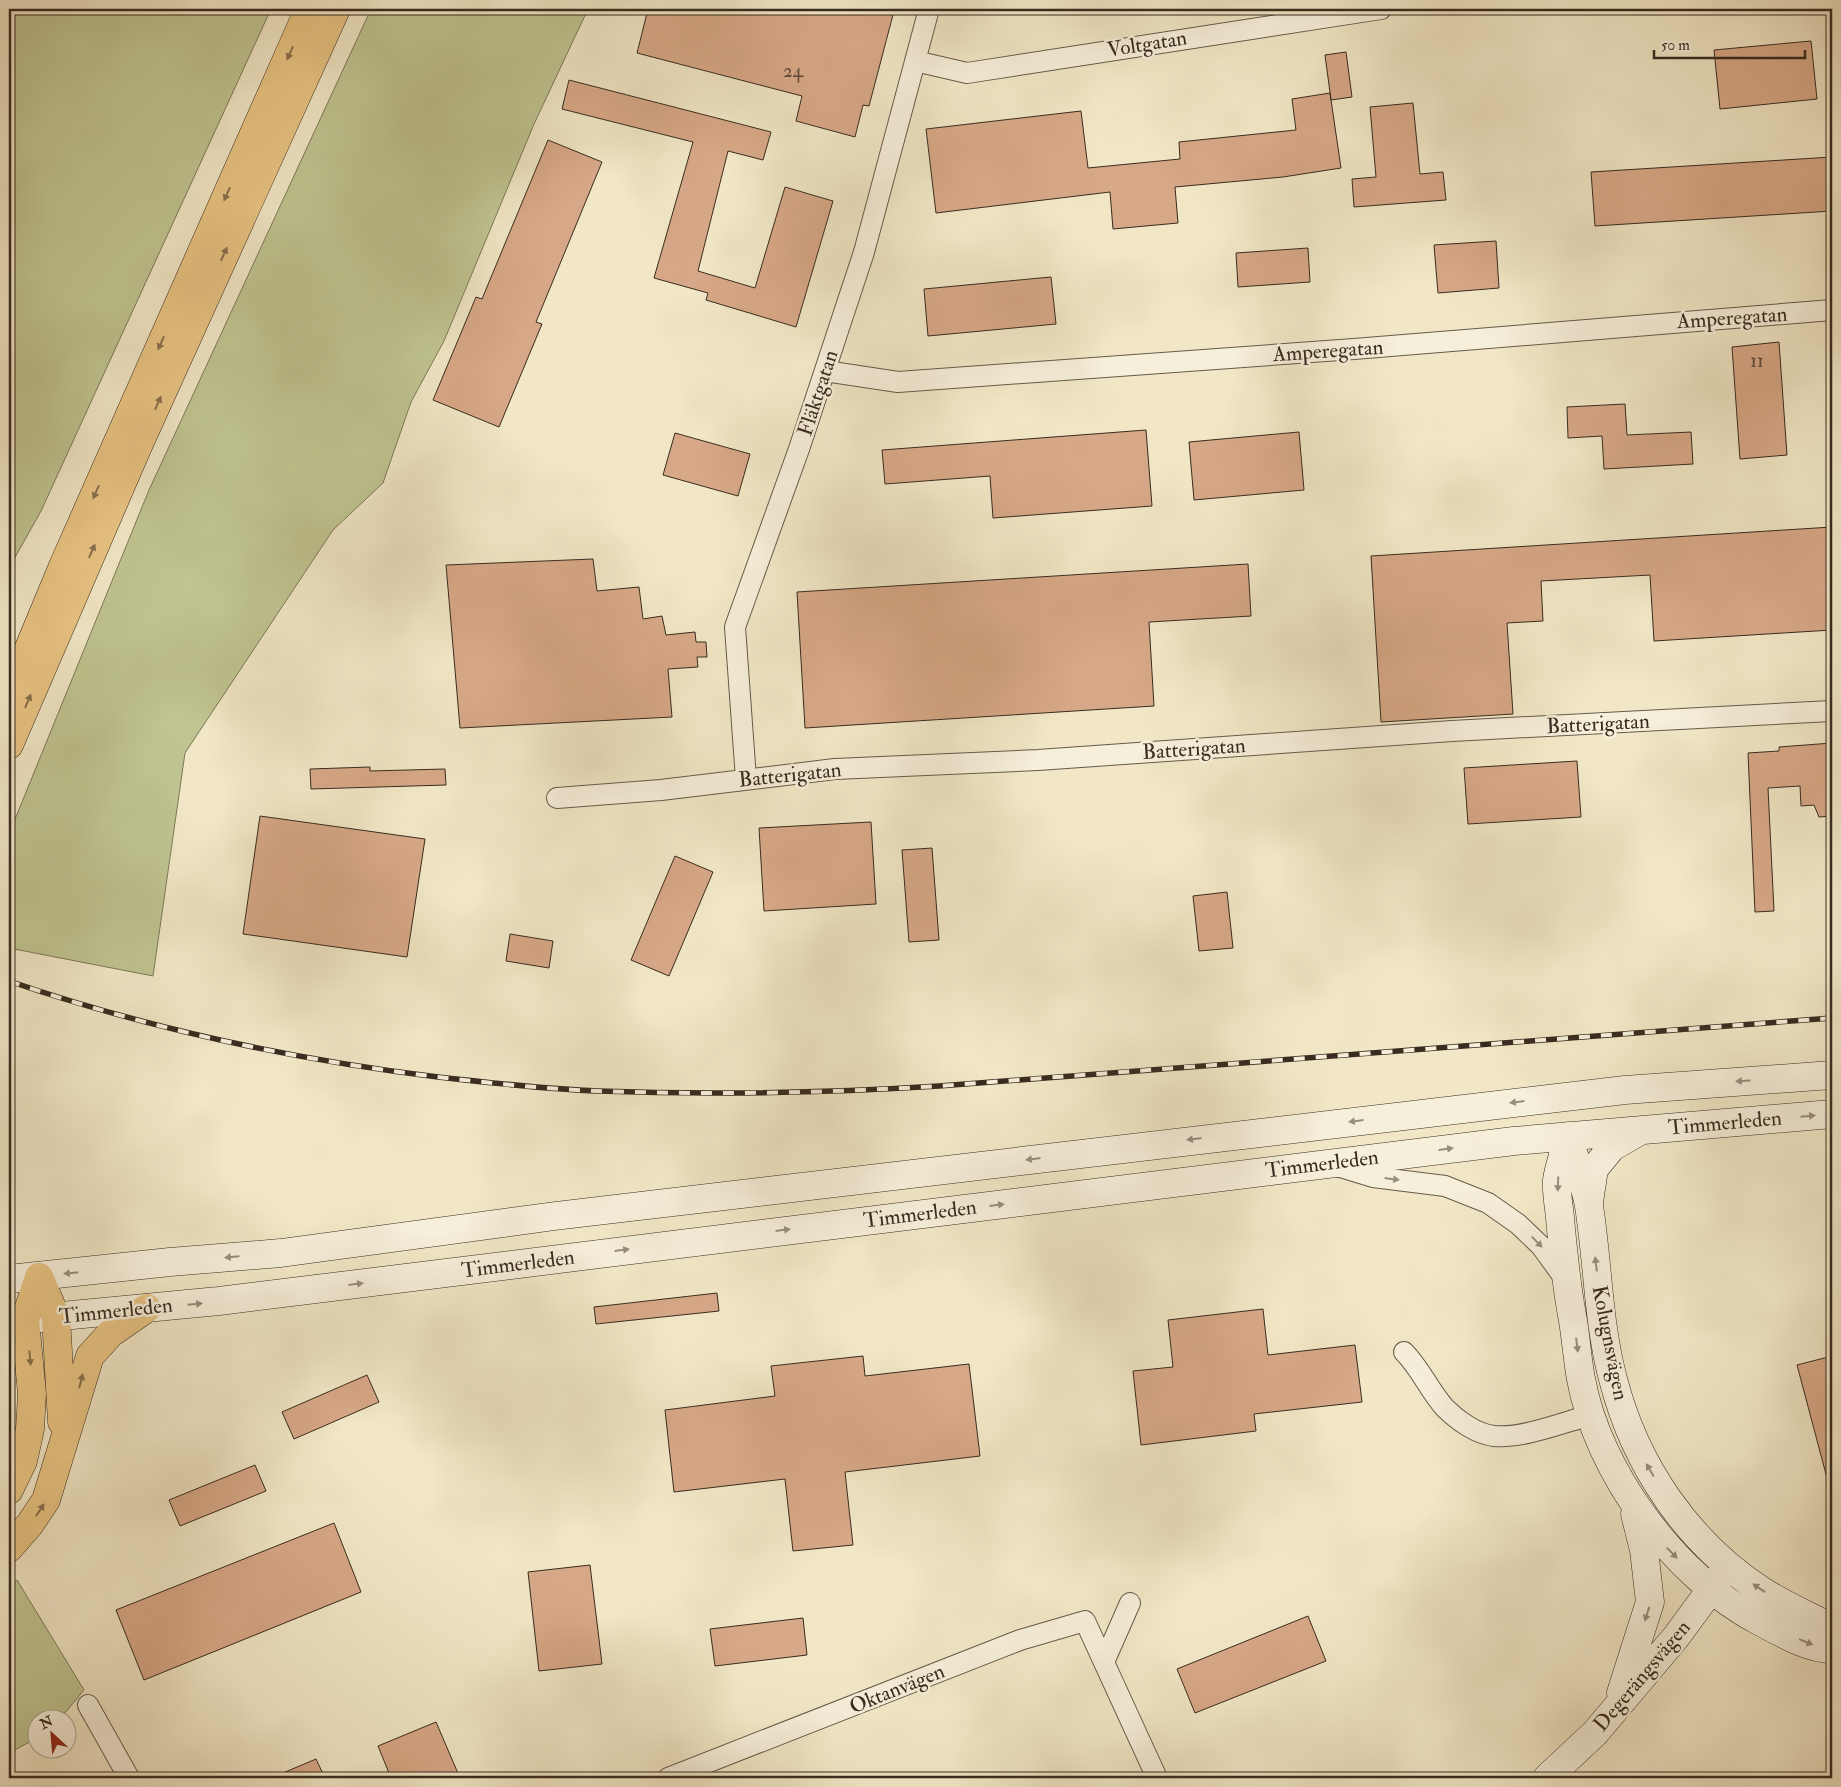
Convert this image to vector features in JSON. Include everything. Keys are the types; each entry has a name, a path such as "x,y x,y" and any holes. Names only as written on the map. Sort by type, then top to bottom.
{"highway":[{"path":"9,696 63,566 309,9"},
{"path":"9,745 134,456 336,9"},
{"path":"9,652 63,566"},
{"path":"39,1277 56,1318 62,1411 61,1444"},
{"path":"9,1490 23,1461 30,1429 32,1394 17,1321 39,1277"},
{"path":"9,1548 30,1524 46,1500 61,1444 74,1413 90,1356 111,1333 147,1308"}],"main road":[{"name":"Timmerleden","path":"9,1280 170,1262 281,1253 555,1216 1626,1090 1832,1075"},
{"name":"Kolugnsvägen","path":"1566,1097 1568,1136 1589,1204 1613,1378 1629,1430 1669,1502 1686,1525 1728,1566 1778,1601 1832,1628"},
{"name":"Timmerleden","path":"17,1321 218,1301 761,1233 1126,1190 1328,1163 1568,1136 1832,1114"},
{"name":"Kolugnsvägen","path":"1589,1204 1594,1169 1612,1147 1641,1130"},
{"name":"Kolugnsvägen","path":"1568,1136 1557,1182 1565,1279 1581,1380 1591,1415 1611,1462 1631,1498 1670,1552 1726,1601 1777,1630 1823,1649 1832,1649"},
{"name":"Kolugnsvägen","path":"1618,1705 1650,1602 1644,1550 1631,1498"},
{"name":"Degerängsvägen","path":"1547,1778 1595,1733 1676,1637 1728,1566"}],"street":[{"name":"Fläktgatan","path":"746,779 735,628 825,372 864,252 929,9"},
{"name":"Voltgatan","path":"915,61 967,73 1381,9"},
{"name":"Amperegatan","path":"825,372 898,382 1364,348 1832,310"},
{"name":"Batterigatan","path":"557,798 661,790 835,768 1038,760 1452,731 1832,711"},
{"name":"Kolugnsvägen","path":"1328,1163 1373,1177 1444,1186 1488,1203 1518,1224 1541,1246 1565,1279"},
{"path":"1404,1352 1417,1366 1444,1407 1468,1426 1494,1436 1518,1434 1591,1415"},
{"path":"1104,1662 1130,1603"},
{"name":"Oktanvägen","path":"668,1778 1020,1640 1086,1621 1157,1778"},
{"path":"88,1706 129,1778"}],"green space":[{"path":"9,9 271,9 41,511 9,568"},
{"path":"371,9 588,9 534,124 444,341 411,402 383,483 333,530 185,753 153,976 9,948 9,834 149,490"},
{"path":"17,1580 84,1690 67,1710 28,1710 28,1743 9,1753 9,1585"}],"building":[{"path":"648,9 884,9 894,11 869,106 863,105 855,137 796,121 802,96 637,53"},
{"path":"1811,41 1817,99 1720,109 1714,50"},
{"path":"1346,52 1352,97 1331,100 1325,55"},
{"path":"569,80 771,132 763,160 728,151 698,271 755,288 785,187 833,201 796,327 706,300 708,293 654,278 693,142 562,109"},
{"path":"1330,93 1341,168 1283,177 1175,187 1178,223 1113,229 1110,192 936,213 926,129 1081,111 1088,168 1180,159 1179,142 1296,130 1292,99"},
{"path":"1413,103 1420,174 1443,172 1446,200 1354,207 1352,179 1376,177 1370,107"},
{"path":"548,140 602,162 536,322 542,324 499,427 433,400 476,297 482,299"},
{"path":"1832,157 1832,211 1595,226 1591,172"},
{"path":"1496,241 1499,288 1438,293 1434,245"},
{"path":"1308,248 1310,282 1238,287 1236,253"},
{"path":"1051,277 1056,324 928,336 924,289"},
{"path":"1779,342 1787,455 1740,459 1732,347"},
{"path":"1625,404 1627,435 1691,432 1693,464 1604,469 1602,436 1568,438 1567,407"},
{"path":"1146,430 1152,506 993,518 990,476 885,484 882,450"},
{"path":"1299,432 1304,490 1194,500 1189,442"},
{"path":"675,433 750,454 738,496 663,475"},
{"path":"1832,527 1832,630 1654,641 1650,575 1541,581 1543,621 1507,623 1513,714 1381,722 1371,556"},
{"path":"593,559 597,591 639,587 643,619 662,616 666,635 695,632 696,642 706,642 707,657 697,657 698,667 668,669 672,717 460,728 446,565"},
{"path":"1248,564 1251,616 1149,622 1154,706 805,728 797,592"},
{"path":"1832,743 1832,816 1819,817 1814,805 1801,806 1800,786 1768,788 1774,911 1755,912 1748,753 1779,751 1779,747"},
{"path":"1577,761 1581,817 1468,824 1464,768"},
{"path":"370,767 370,771 445,769 446,785 311,789 310,769"},
{"path":"260,816 425,839 407,957 243,934"},
{"path":"871,822 876,904 764,911 759,828"},
{"path":"932,848 939,940 909,942 902,850"},
{"path":"675,856 713,872 669,976 631,960"},
{"path":"1227,892 1233,948 1199,951 1193,896"},
{"path":"510,934 553,941 549,968 506,961"},
{"path":"717,1293 719,1311 596,1324 594,1307"},
{"path":"1263,1309 1268,1355 1355,1345 1362,1402 1254,1414 1256,1431 1141,1445 1133,1371 1173,1367 1168,1320"},
{"path":"863,1356 865,1376 969,1364 980,1456 845,1472 853,1545 793,1551 785,1479 674,1492 665,1410 775,1396 771,1366"},
{"path":"1832,1356 1832,1477 1827,1478 1797,1365"},
{"path":"367,1375 379,1402 294,1439 282,1412"},
{"path":"255,1465 266,1491 180,1526 169,1500"},
{"path":"334,1523 361,1592 144,1680 116,1610"},
{"path":"590,1565 602,1664 539,1671 528,1572"},
{"path":"1308,1616 1326,1661 1195,1713 1177,1669"},
{"path":"803,1618 807,1655 715,1666 710,1629"},
{"path":"436,1722 460,1778 391,1778 378,1746"},
{"path":"316,1759 325,1778 271,1778"}],"railway":[{"path":"9,981 114,1014 168,1028 275,1051 383,1070 498,1084 578,1090 683,1093 769,1093 939,1086 1832,1018"}]}
